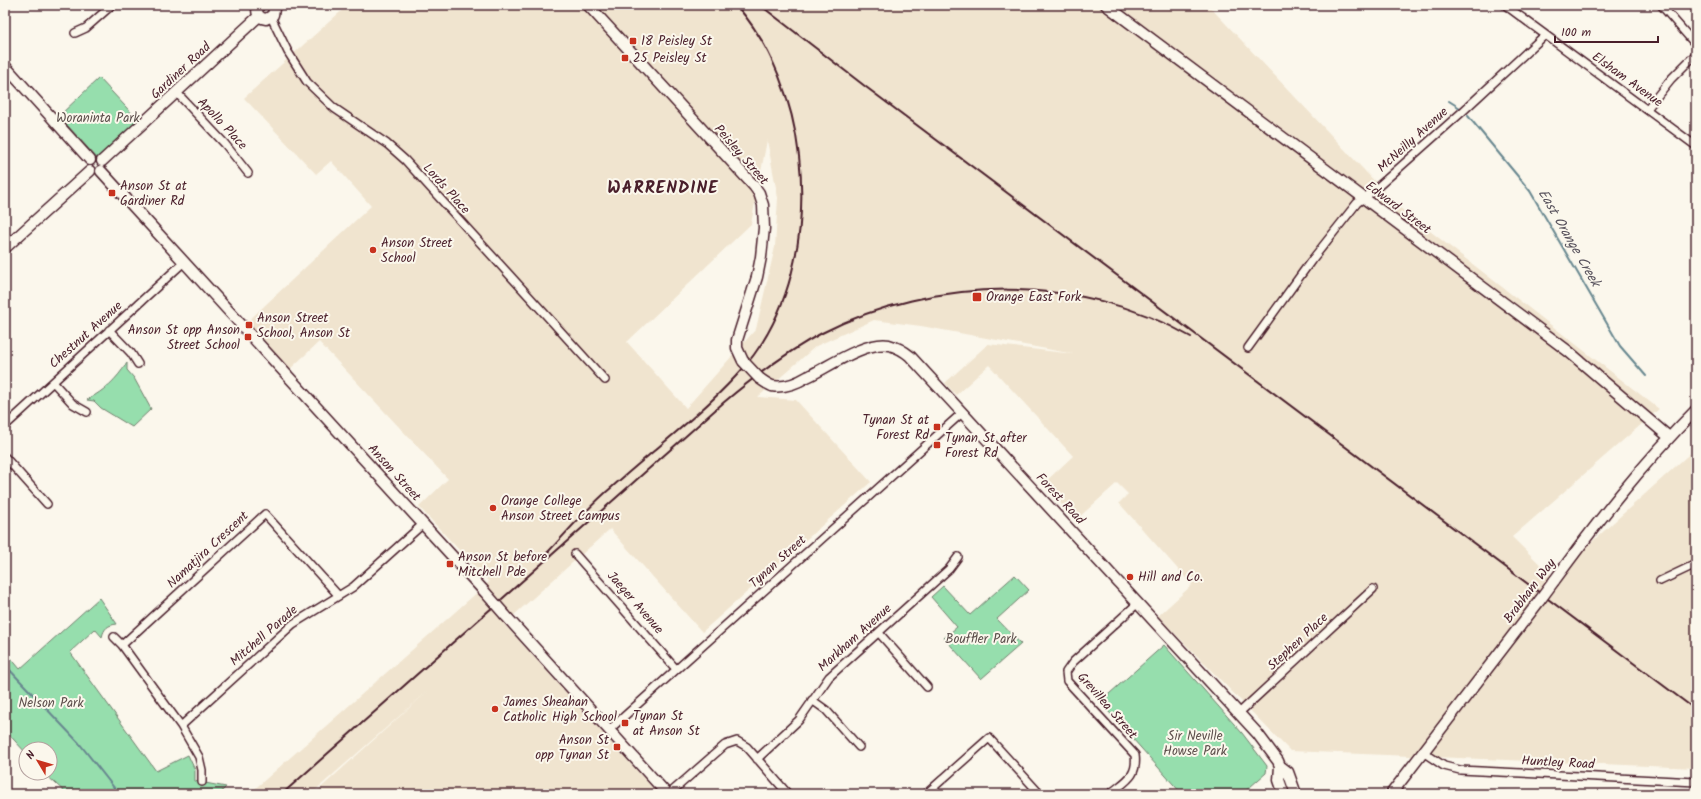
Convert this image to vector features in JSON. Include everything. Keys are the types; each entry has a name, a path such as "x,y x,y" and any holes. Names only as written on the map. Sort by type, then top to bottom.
{"street":[{"path":"75,33 86,28 112,5"},
{"path":"259,5 257,12 259,16 264,19 271,17 274,10 272,5"},
{"name":"Peisley Street","path":"588,5 754,186 762,199 764,216 761,257 757,277 736,340 737,348 743,361 759,378"},
{"name":"Edward Street","path":"1106,5 1568,351 1669,437"},
{"name":"Elsham Avenue","path":"1505,5 1696,146"},
{"path":"1661,5 1696,45"},
{"name":"Gardiner Road","path":"101,166 259,16"},
{"name":"Lords Place","path":"271,17 288,52 307,82 334,108 387,144 405,160 605,380"},
{"name":"McNeilly Avenue","path":"1248,348 1311,261 1357,203 1462,112 1545,35"},
{"path":"1647,109 1671,79 1696,54"},
{"path":"5,66 90,160"},
{"name":"Apollo Place","path":"177,93 225,144 248,173"},
{"path":"97,158 101,166 95,173 90,170 88,165 90,160 97,158"},
{"name":"Anson Street","path":"101,166 184,262 668,794"},
{"path":"5,248 90,170"},
{"name":"Chestnut Avenue","path":"5,426 184,262"},
{"path":"109,330 132,353 138,364"},
{"name":"Forest Road","path":"759,378 771,386 789,385 801,381 866,348 888,345 897,348 910,356 1239,713 1271,750 1280,766 1288,772 1296,794"},
{"path":"53,382 74,404 83,411 87,412"},
{"name":"Brabham Way","path":"1391,794 1540,600 1603,515 1637,473 1669,437 1696,410"},
{"name":"Tynan Street","path":"609,730 963,412"},
{"path":"5,457 47,504"},
{"name":"Namatjira Crescent","path":"122,646 265,514 338,595"},
{"name":"Mitchell Parade","path":"181,726 293,624 353,587 423,524"},
{"name":"Jaeger Avenue","path":"575,554 676,669"},
{"name":"Markham Avenue","path":"757,758 794,725 829,677 949,569 958,557"},
{"path":"1660,582 1696,564"},
{"name":"Stephen Place","path":"1239,713 1373,590"},
{"name":"Grevillea Street","path":"1110,794 1133,774 1136,766 1135,755 1067,681 1066,672 1073,662 1138,603"},
{"path":"879,633 927,687"},
{"path":"114,637 181,726 199,757 202,770 202,782"},
{"path":"812,700 826,710 859,748"},
{"path":"926,794 989,738 1040,794"},
{"path":"668,794 725,745 730,742 737,741 757,758 788,794"},
{"name":"Huntley Road","path":"1423,752 1444,766 1460,770 1696,782"},
{"name":"Forest Road","path":"1280,766 1279,780 1284,794"}],"shaded area":[{"path":"348,5 1208,5 1399,207 1659,409 1512,537 1553,577 1696,448 1696,768 1290,751 1158,616 1192,585 1119,503 1128,494 1117,483 1076,520 1043,484 1073,456 989,365 956,395 945,383 988,344 1074,354 921,326 874,320 816,346 758,397 796,400 871,482 702,632 610,529 504,624 658,794 314,794 429,690 311,794 249,794 489,582 419,507 448,479 319,342 289,370 245,324 371,206 331,161 316,174 244,98","holes":["767,140 778,198 775,247 756,329 686,408 627,342 751,224"]}],"green space":[{"name":"Woraninta Park","path":"99,78 138,120 97,158 59,116"},
{"path":"127,363 127,370 134,378 151,409 132,427 101,408 94,401 87,400 110,384"},
{"name":"Bouffler Park","path":"1015,575 1029,590 997,619 1021,644 981,679 944,638 957,627 931,597 943,586 970,615"},
{"name":"Nelson Park","path":"99,598 117,624 111,625 107,628 102,637 95,629 70,652 156,771 188,755 195,770 195,781 226,787 219,794 67,794 53,781 58,781 58,741 18,741 18,744 5,730 5,651 20,669"},
{"name":"Sir Neville Howse Park","path":"1164,645 1242,733 1267,766 1266,773 1242,794 1182,794 1100,702"},
{"path":"1450,791 1503,791 1543,794 1446,794"}],"waterway":[{"name":"East Orange Creek","path":"1449,101 1460,108"},
{"name":"East Orange Creek","path":"1468,116 1530,191 1620,346 1646,376"},
{"name":"East Orange Creek","path":"1692,425 1696,434"},
{"path":"5,665 79,743 119,794"}],"railway":[{"path":"547,553 603,495 691,419 736,376 755,353 770,328 782,302 792,274 798,244 801,215 799,156 792,116 786,95 770,56 749,21 736,5"},
{"path":"760,5 866,87 1696,710"},
{"path":"282,794 723,403 771,365 822,333 866,314 911,301 959,292 1007,290 1055,293 1103,301 1148,316 1191,337"}],"place":[{"name":"18 Peisley St","path":"633,41"},
{"name":"25 Peisley St","path":"625,58"},
{"name":"Anson St at Gardiner Rd","path":"112,193"},
{"name":"Anson Street School","path":"373,250"},
{"name":"Orange East Fork","path":"977,297"},
{"name":"Anson Street School, Anson St","path":"249,325"},
{"name":"Anson St opp Anson Street School","path":"248,337"},
{"name":"Tynan St at Forest Rd","path":"937,427"},
{"name":"Tynan St after Forest Rd","path":"937,445"},
{"name":"Orange College Anson Street Campus","path":"493,508"},
{"name":"Anson St before Mitchell Pde","path":"450,564"},
{"name":"Hill and Co.","path":"1130,577"},
{"name":"James Sheahan Catholic High School","path":"495,709"},
{"name":"Tynan St at Anson St","path":"625,723"},
{"name":"Anson St opp Tynan St","path":"617,747"}],"district":[{"name":"WARRENDINE","path":"663,188"}]}
